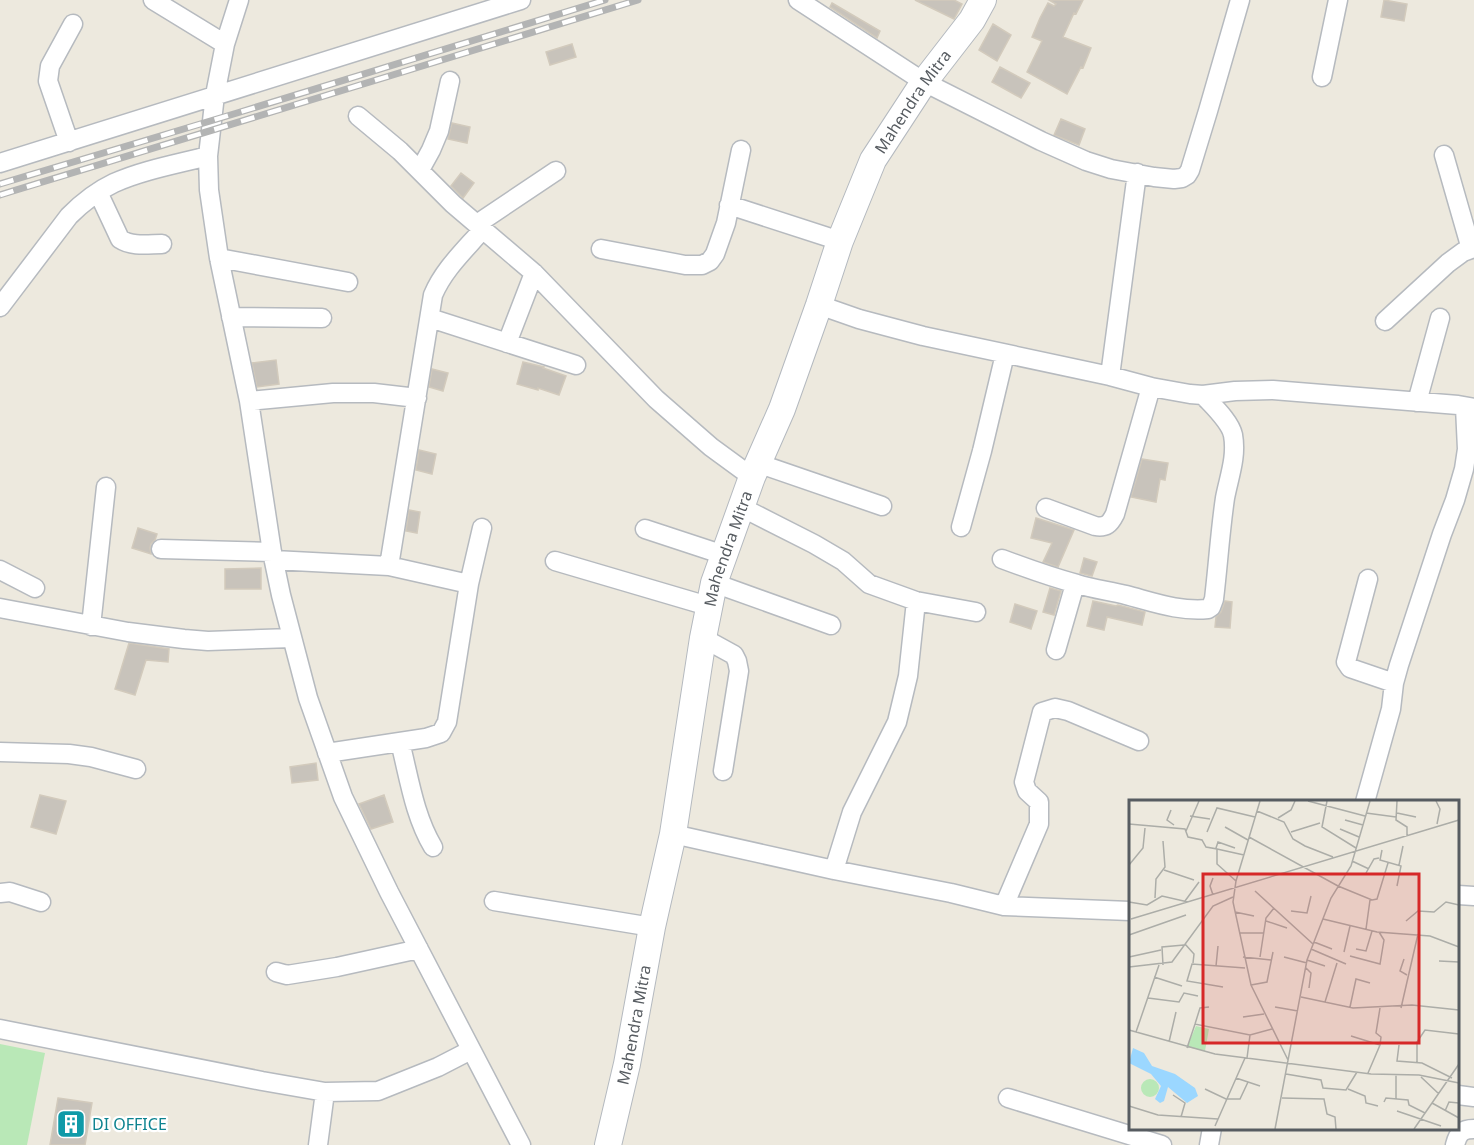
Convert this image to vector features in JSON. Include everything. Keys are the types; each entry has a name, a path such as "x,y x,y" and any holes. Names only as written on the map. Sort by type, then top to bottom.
{"main road":[{"name":"Mahendra Mitra","path":"608,1145 627,1064 652,927 673,834 711,594 755,470 782,409 840,241 873,160 924,82 972,20 982,0"}],"street":[{"path":"153,0 225,44"},
{"path":"239,0 225,44 215,95 208,156 209,190 219,258 249,401 281,596 308,698 343,797 388,892 521,1145"},
{"path":"0,163 521,0"},
{"path":"798,0 924,82 1041,141 1086,161 1111,169 1174,179 1182,178 1190,170 1240,0"},
{"path":"1322,77 1338,0"},
{"path":"69,142 48,81 50,66 73,24"},
{"path":"420,170 439,131 450,81"},
{"path":"358,116 400,150 453,204 534,273 656,399 711,447 755,470 882,507"},
{"path":"601,249 685,265 702,265 710,261 715,254 726,223 741,150"},
{"path":"1385,321 1448,263 1472,248 1444,155"},
{"path":"0,307 69,216 98,192 114,183 208,156"},
{"path":"389,566 433,295 439,282 480,227 556,171"},
{"path":"1110,376 1137,173"},
{"path":"98,192 120,239 130,243 162,244"},
{"path":"729,206 840,241"},
{"path":"219,258 348,282"},
{"path":"507,343 534,273"},
{"path":"819,305 893,329 1190,394 1273,390 1470,407 1464,469 1394,683 1391,709 1365,800"},
{"path":"231,317 322,318"},
{"path":"430,318 576,365"},
{"path":"1417,402 1440,318"},
{"path":"961,527 1005,354"},
{"path":"1046,508 1095,526 1107,526 1110,523 1115,514 1151,387"},
{"path":"249,401 333,393 374,393 417,398"},
{"path":"1002,560 1075,584 1165,606 1202,610 1211,607 1214,599 1225,498 1234,459 1234,445 1233,433 1203,395"},
{"path":"91,626 106,487"},
{"path":"741,507 814,543 843,561 869,584 916,601 976,612"},
{"path":"327,753 426,738 441,733 447,722 469,584 482,528"},
{"path":"645,529 724,555"},
{"path":"161,549 389,566 469,584"},
{"path":"555,561 711,594 831,625"},
{"path":"0,570 35,588"},
{"path":"1368,579 1346,662 1350,668 1394,683"},
{"path":"1056,650 1075,584"},
{"path":"834,870 852,812 897,722 908,676 916,601"},
{"path":"0,608 91,626 208,641 292,638"},
{"path":"703,638 734,655 739,670 723,771"},
{"path":"1004,906 1039,824 1039,802 1027,791 1024,782 1042,712 1055,708 1068,711 1139,741"},
{"path":"400,742 417,812 433,847"},
{"path":"0,752 69,754 92,757 136,769"},
{"path":"673,834 834,870 940,890 1004,906 1129,911"},
{"path":"0,893 10,892 41,902"},
{"path":"1459,895 1474,896"},
{"path":"494,901 652,927"},
{"path":"276,972 287,975 327,969 419,949"},
{"path":"0,1029 262,1082 326,1092 378,1091 471,1050"},
{"path":"318,1145 326,1092"},
{"path":"1459,1095 1474,1096"},
{"path":"1008,1098 1162,1145"},
{"path":"1455,1145 1462,1132 1466,1129 1474,1129"},
{"path":"1209,1145 1212,1130"}],"green space":[{"path":"0,1044 45,1053 27,1145 0,1145"}],"building":[{"path":"915,0 954,0 962,4 954,19"},
{"path":"1049,0 1083,0 1063,37 1091,48 1083,68 1081,67 1067,94 1027,72 1042,41 1032,37 1040,18 1048,3 1054,6 1056,4"},
{"path":"1384,0 1407,4 1404,21 1381,17"},
{"path":"832,3 880,31 877,38 830,7"},
{"path":"993,24 1011,35 997,61 979,50"},
{"path":"572,44 576,57 550,65 546,52"},
{"path":"1000,67 1030,83 1021,98 992,82"},
{"path":"1061,119 1085,129 1079,145 1054,135"},
{"path":"452,123 470,127 467,143 448,139"},
{"path":"461,173 474,183 463,198 451,186"},
{"path":"276,360 279,384 257,387 252,363"},
{"path":"523,362 566,376 559,395 517,384"},
{"path":"432,369 448,373 443,391 429,387"},
{"path":"419,450 436,454 432,474 416,470"},
{"path":"1142,459 1168,463 1165,480 1160,479 1156,502 1131,497"},
{"path":"409,510 420,512 417,533 406,531"},
{"path":"1036,518 1074,530 1058,567 1043,562 1052,543 1031,538"},
{"path":"138,528 157,534 151,544 151,554 132,548"},
{"path":"1084,558 1097,562 1092,576 1080,573"},
{"path":"261,568 261,589 225,589 225,569"},
{"path":"1050,588 1061,591 1054,615 1043,612"},
{"path":"1093,601 1145,612 1142,625 1107,617 1104,630 1087,626"},
{"path":"1225,601 1232,602 1230,628 1215,627 1216,617 1221,612"},
{"path":"1015,604 1037,611 1031,629 1010,622"},
{"path":"129,643 169,649 168,662 146,660 135,695 115,689"},
{"path":"316,763 318,780 292,783 290,767"},
{"path":"40,795 66,801 56,834 31,827"},
{"path":"384,795 393,822 371,829 359,804"},
{"name":"DI OFFICE","path":"58,1098 92,1103 85,1145 50,1145"}],"railway":[{"path":"0,184 605,0"},
{"path":"0,195 638,0"}],"place":[{"name":"DI OFFICE","path":"71,1124"}]}
